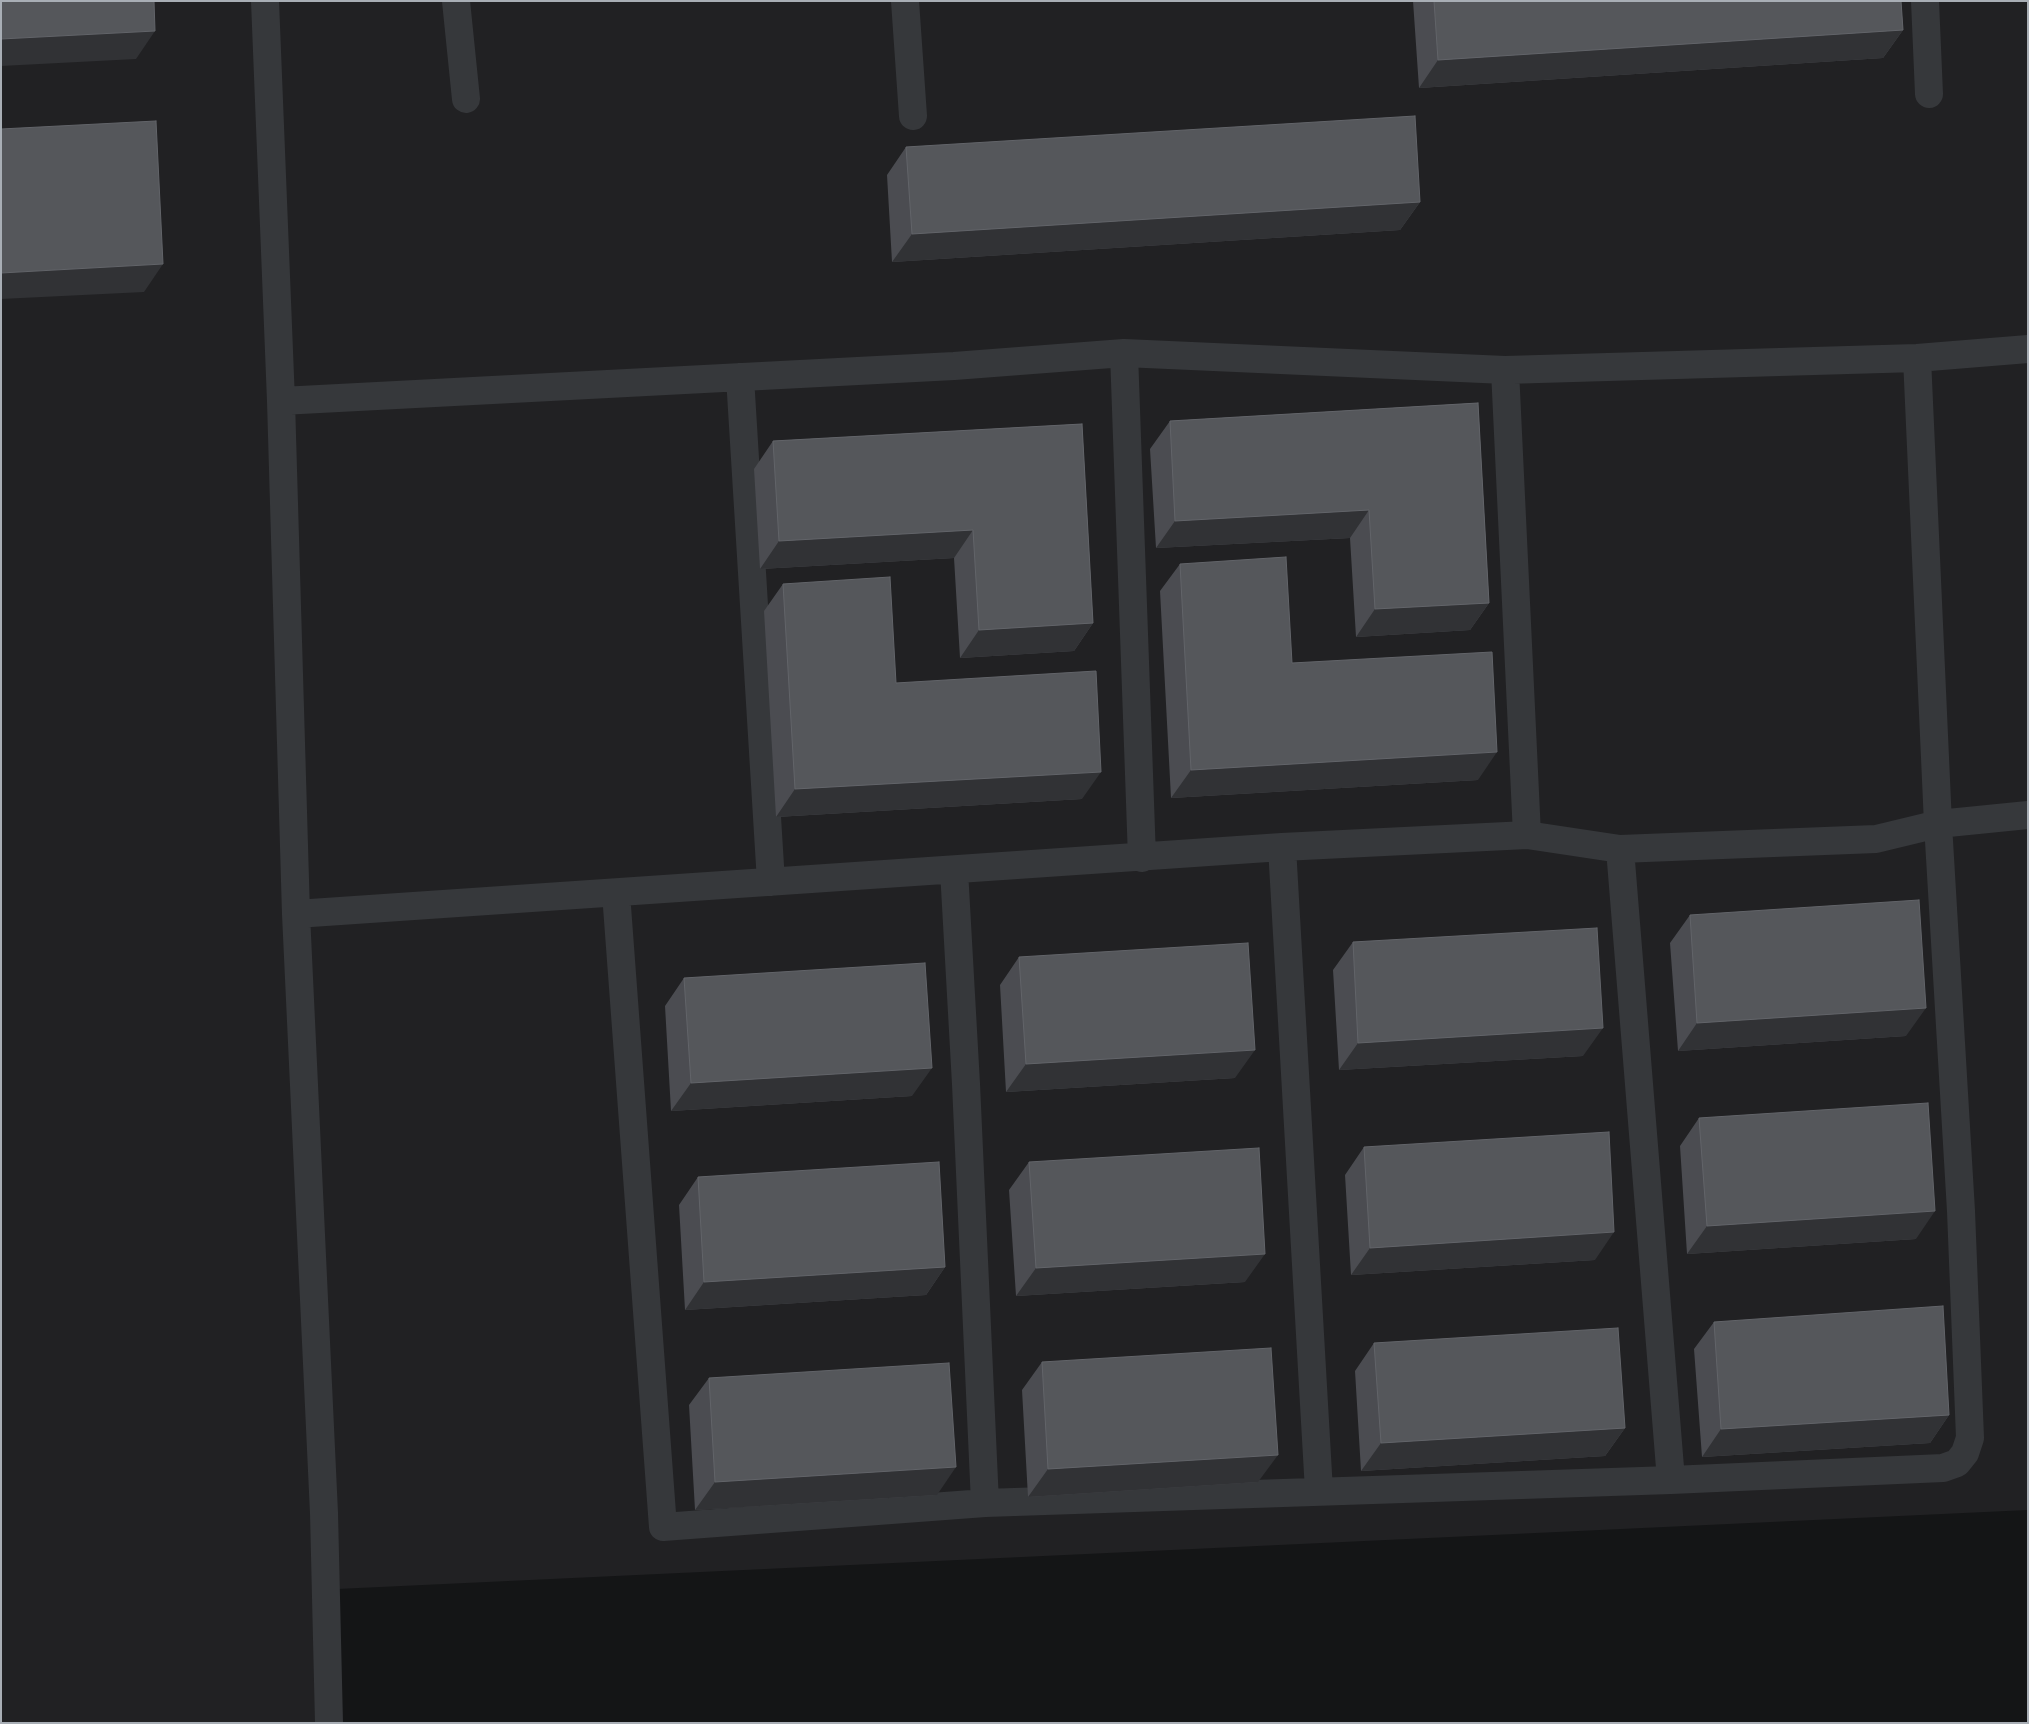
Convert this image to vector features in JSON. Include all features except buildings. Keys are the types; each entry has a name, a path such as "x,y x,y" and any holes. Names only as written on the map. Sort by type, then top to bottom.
{"street":[{"path":"265,1 281,401 296,914 323,1503 329,1723"},
{"path":"456,1 466,100"},
{"path":"905,1 913,116"},
{"path":"1924,1 1929,94"},
{"path":"281,401 954,366 1124,353 1504,370 1916,358 2028,349"},
{"path":"1124,353 1142,858"},
{"path":"616,893 664,1527 985,1504 1671,1480 1943,1468 1957,1463 1965,1453 1970,1438 1961,1211 1938,824 1916,358"},
{"path":"1504,370 1527,835"},
{"path":"740,377 771,882"},
{"path":"296,914 1282,847 1527,835 1620,849 1876,839 1938,824 2028,815"},
{"path":"1282,847 1319,1491"},
{"path":"1620,849 1671,1480"},
{"path":"954,870 967,1094 985,1504"}],"shaded area":[{"path":"1,1 2028,1 2028,1510 316,1590 327,1723 1,1723"}]}
